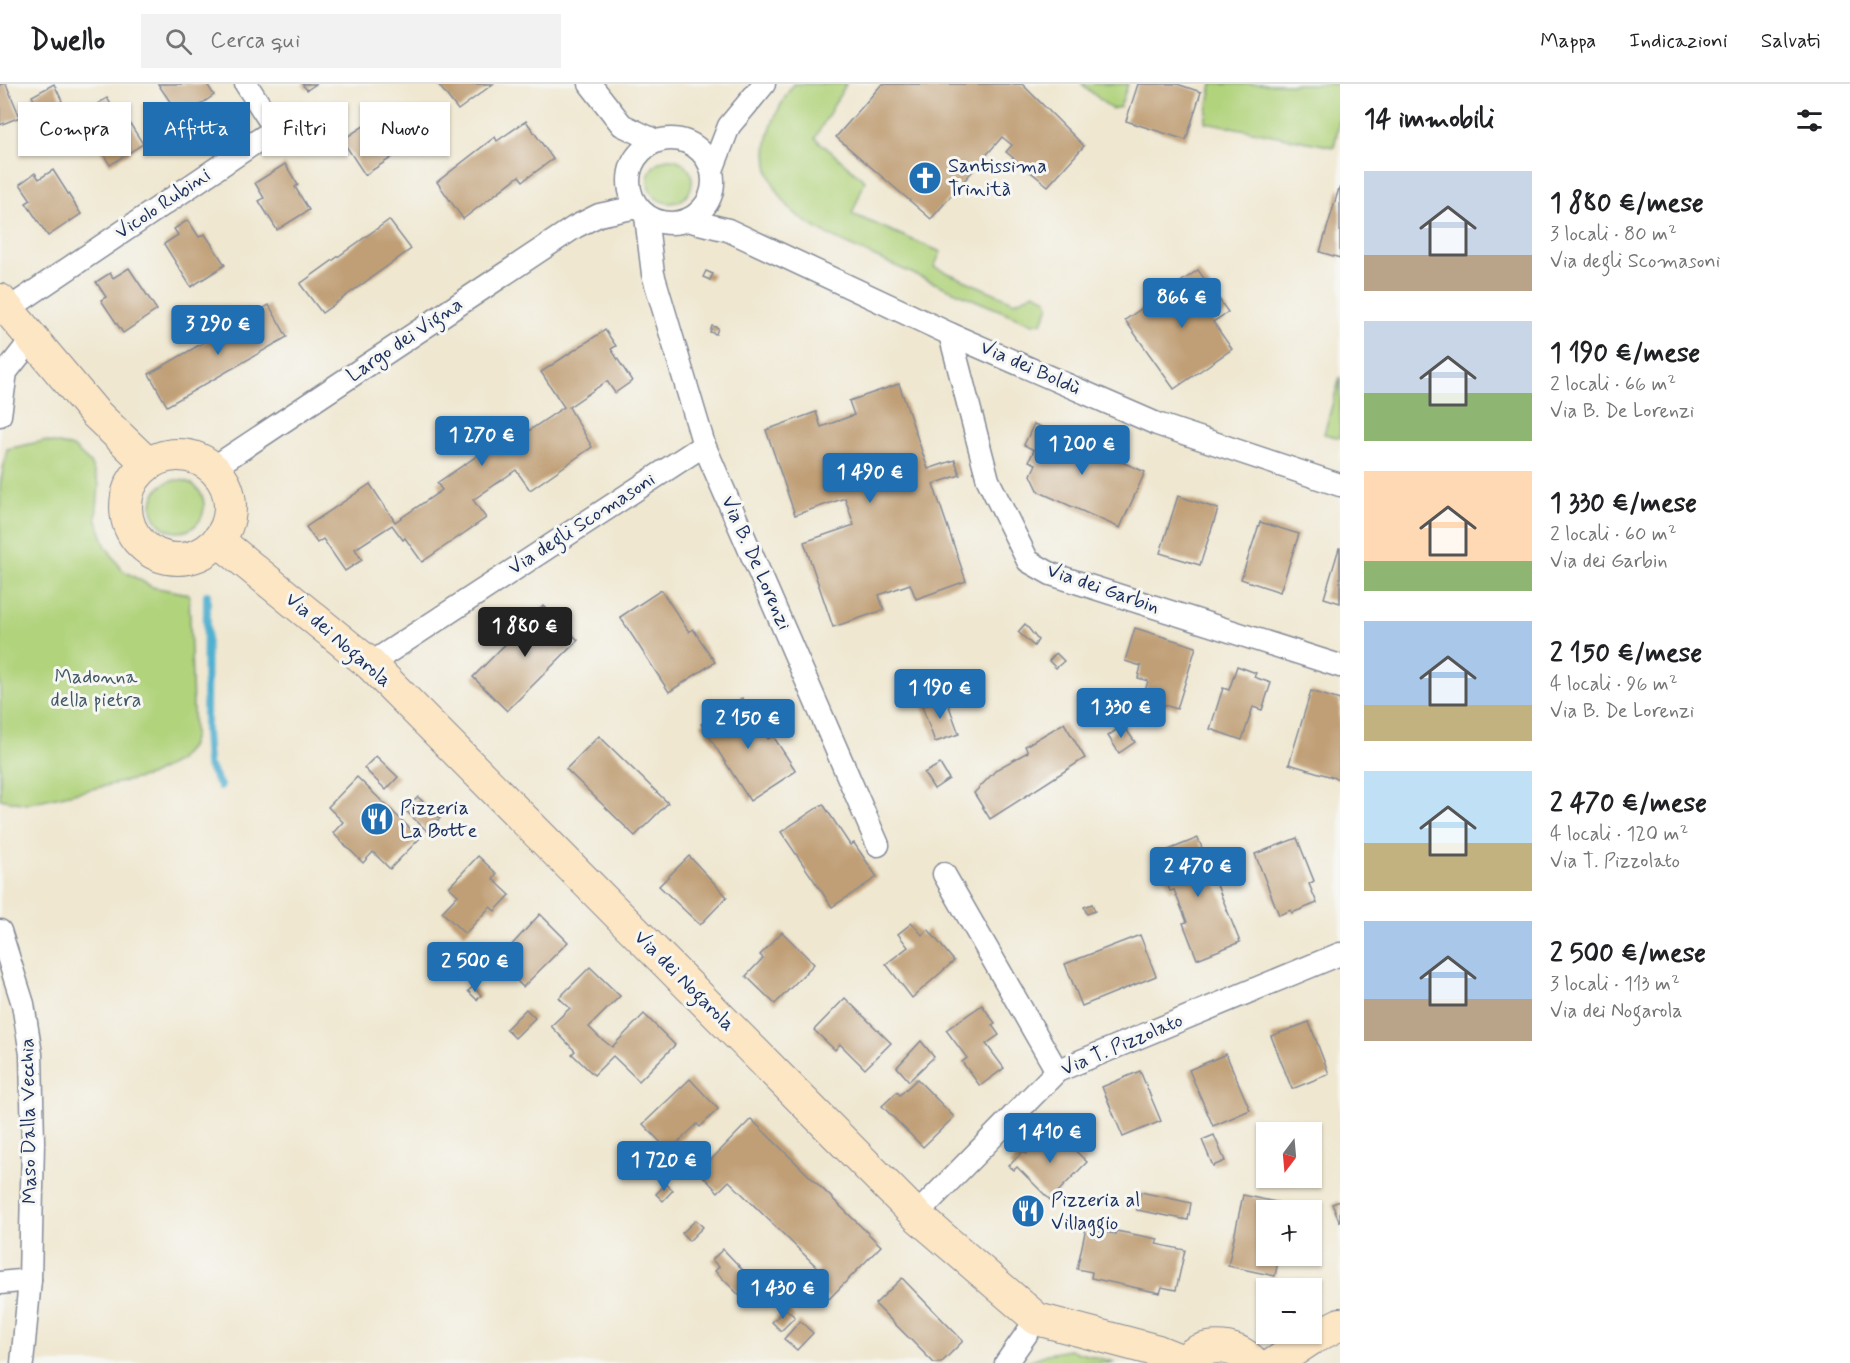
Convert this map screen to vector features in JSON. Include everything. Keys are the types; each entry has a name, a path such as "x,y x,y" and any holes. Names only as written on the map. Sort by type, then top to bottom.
{"street":[{"name":"Vicolo Rubini","path":"3,305 275,129 246,84"},
{"path":"590,84 622,125 656,141 681,140 729,126"},
{"path":"728,230 712,193 712,170 729,126 764,84"},
{"path":"622,125 630,195 641,211 658,222 680,222 699,213 712,193"},
{"path":"681,140 700,151 712,170"},
{"path":"629,176 636,157 656,141"},
{"name":"Largo dei Vigna","path":"599,215 629,176"},
{"name":"Largo dei Vigna","path":"213,468 575,227 599,215 641,211"},
{"name":"Via B. De Lorenzi","path":"641,211 653,274 704,445 878,845"},
{"path":"653,274 680,222"},
{"name":"Via dei Boldù","path":"680,222 728,230 950,334 1157,424 1340,485"},
{"path":"3,305 95,412 148,464"},
{"name":"Via dei Garbin","path":"950,334 988,480 1028,561 1051,574 1340,666"},
{"path":"0,415 6,372 32,339"},
{"name":"Via degli Scomasoni","path":"370,664 704,445"},
{"path":"181,455 198,459 213,468 223,480 229,495 231,511 227,527 219,541 205,552 188,559 170,559 153,554 139,543 129,528 125,510 127,492 135,476 148,464 164,457 181,455"},
{"name":"Via dei Nogarola","path":"219,541 370,664 916,1215 1037,1319 1158,1351 1182,1362"},
{"path":"944,873 1056,1071"},
{"name":"Maso Dalla Vecchia","path":"0,931 23,1004 31,1054 33,1142 30,1280 22,1363"},
{"name":"Via T. Pizzolato","path":"916,1215 1056,1071 1340,954"},
{"path":"0,1283 30,1280"},
{"path":"1006,1363 1037,1319"},
{"path":"1275,1363 1311,1339 1340,1324"},
{"path":"1182,1362 1196,1352 1210,1347 1225,1347 1240,1352 1254,1363"}],"green space":[{"path":"793,84 846,84 815,138 865,181 852,214 941,252 934,267 1015,302 1034,293 1047,299 1049,307 1042,322 1033,324 893,265 824,233 793,211 780,196 771,179 766,149 771,126"},
{"path":"1082,84 1128,84 1120,107 1111,109"},
{"path":"1212,84 1340,84 1340,118 1334,147 1205,122"},
{"path":"670,159 685,166 692,181 685,196 670,203 655,196 648,181 655,166"},
{"path":"1340,377 1340,438 1324,434"},
{"name":"Madonna della pietra","path":"44,441 73,447 90,463 99,484 96,518 105,545 122,570 152,587 189,594 194,736 190,747 178,761 149,776 25,804 0,799 0,485 7,449"},
{"path":"178,480 188,482 196,488 202,496 204,506 202,516 196,524 188,530 178,532 168,530 160,524 154,516 152,506 154,496 160,488 168,482"},
{"path":"1069,1350 1115,1363 1024,1363 1047,1354"}],"building":[{"path":"0,84 6,84 18,112 18,118 0,125"},
{"path":"54,84 62,101 35,102 32,96"},
{"path":"158,84 207,84 214,95 204,102 170,102"},
{"path":"302,84 316,84 307,90"},
{"path":"438,84 493,84 458,110"},
{"name":"Santissima Trinità","path":"882,84 1022,84 1084,146 1048,186 1006,152 1012,145 1002,137 931,219 836,137"},
{"path":"1138,84 1177,84 1201,92 1186,140 1126,121"},
{"path":"526,121 553,159 523,181 519,176 463,219 437,182 495,137 497,141"},
{"path":"131,125 143,144 131,152"},
{"path":"360,128 360,156 394,156 365,175 348,149 348,136"},
{"path":"104,156 124,156 110,165"},
{"path":"285,164 298,185 295,187 309,210 277,230 259,201 264,198 255,183"},
{"path":"53,170 81,214 48,236 26,203 31,200 20,184 35,173 39,179"},
{"path":"1340,188 1340,258 1320,252"},
{"path":"188,220 199,237 205,234 225,265 191,287 164,244 178,235 174,229"},
{"path":"389,220 411,249 322,313 300,284"},
{"path":"129,268 157,310 123,333 101,300 106,297 96,282 110,273 113,278"},
{"path":"1198,270 1228,312 1213,322 1232,349 1174,389 1125,320"},
{"path":"706,271 713,274 710,280 703,277"},
{"path":"269,305 287,337 167,406 149,374"},
{"path":"712,326 718,328 716,334 710,332"},
{"path":"605,330 616,346 611,349 632,381 615,393 607,381 569,407 592,447 530,490 516,470 473,500 486,518 422,562 405,538 403,540 392,525 355,549 362,560 345,571 323,539 317,543 306,527 370,484 395,522 442,490 437,483 514,431 518,438 564,407 541,372"},
{"path":"899,384 928,469 955,460 960,475 933,484 966,581 916,599 910,584 879,595 884,610 833,627 804,542 854,525 845,498 795,515 766,430 816,412 821,427 854,415 849,401"},
{"path":"1034,424 1145,472 1120,528 1039,492 1031,475 1036,464 1029,461 1034,450 1024,445"},
{"path":"1178,496 1218,509 1200,565 1160,553"},
{"path":"1260,522 1299,534 1280,592 1241,579"},
{"path":"1340,548 1340,603 1324,598"},
{"path":"661,590 689,632 693,629 715,662 669,692 620,617"},
{"path":"543,606 578,640 507,711 473,677"},
{"path":"1025,624 1038,640 1034,646 1018,632"},
{"path":"1135,628 1196,647 1177,709 1143,698 1148,681 1138,678 1141,666 1125,661"},
{"path":"1056,653 1064,661 1056,668 1049,661"},
{"path":"1237,666 1256,673 1254,677 1271,683 1262,710 1253,707 1242,740 1210,729 1223,688 1229,690"},
{"path":"1311,691 1340,700 1339,779 1289,764"},
{"path":"742,698 768,739 773,736 796,771 750,801 701,724"},
{"path":"946,698 959,734 935,742 922,706"},
{"path":"1064,723 1085,758 990,819 974,793 997,769 1028,752 1025,746"},
{"path":"1123,725 1135,742 1119,753 1108,736"},
{"path":"599,736 668,803 635,836 566,769"},
{"path":"376,756 398,777 386,790 364,768"},
{"path":"940,764 949,779 934,789 924,773"},
{"path":"357,777 420,838 390,869 373,852 363,863 333,833 343,822 328,807"},
{"path":"418,797 440,818 427,831 405,810"},
{"path":"823,804 850,845 854,843 877,877 832,907 781,832"},
{"path":"1198,838 1240,942 1197,959 1183,923 1187,922 1174,890 1170,891 1156,855"},
{"path":"1297,838 1314,881 1309,884 1317,903 1292,913 1291,910 1279,915 1255,854"},
{"path":"478,856 497,874 493,879 510,895 495,911 490,907 465,934 442,912 458,895 449,887"},
{"path":"689,856 727,897 700,925 659,886"},
{"path":"1092,904 1095,911 1087,914 1084,907"},
{"path":"540,914 568,942 523,987 497,961"},
{"path":"912,923 922,935 928,929 954,961 912,998 886,964 908,947 898,934"},
{"path":"782,932 814,964 775,1004 746,976 763,958 760,955"},
{"path":"1140,935 1156,976 1082,1006 1065,964"},
{"path":"477,953 491,965 476,980 463,967"},
{"path":"590,967 620,996 589,1027 599,1037 612,1047 644,1014 675,1045 639,1081 613,1056 594,1075 572,1054 575,1051 551,1026 570,1008 559,998"},
{"path":"473,987 481,995 477,1000 468,991"},
{"path":"845,998 891,1043 865,1069 840,1044 835,1050 814,1030"},
{"path":"982,1005 995,1023 992,1025 999,1035 986,1044 1004,1068 980,1086 962,1062 967,1058 946,1030"},
{"path":"526,1009 535,1018 515,1038 506,1029"},
{"path":"1309,1022 1329,1074 1292,1089 1271,1036"},
{"path":"921,1041 934,1057 909,1081 897,1067"},
{"path":"1226,1054 1250,1110 1213,1126 1189,1070"},
{"path":"1140,1071 1161,1121 1123,1137 1102,1087"},
{"path":"690,1079 718,1109 700,1127 697,1124 669,1151 643,1124"},
{"path":"917,1079 954,1117 923,1147 882,1106 897,1092 900,1095"},
{"path":"751,1119 881,1246 829,1299 809,1281 820,1270 729,1181 718,1192 699,1172"},
{"path":"1052,1128 1087,1162 1050,1200 1017,1167 1014,1170 1009,1166 1023,1151 1026,1154"},
{"path":"1214,1135 1225,1161 1213,1166 1202,1140"},
{"path":"634,1149 640,1155 632,1165 624,1158"},
{"path":"666,1184 673,1190 663,1201 656,1194"},
{"path":"1141,1192 1191,1203 1188,1220 1137,1210"},
{"path":"1243,1195 1266,1200 1256,1200 1256,1266 1277,1266 1275,1276 1228,1266"},
{"path":"1340,1201 1340,1223 1332,1204"},
{"path":"696,1220 703,1227 689,1241 682,1233"},
{"path":"1086,1228 1158,1239 1156,1244 1185,1250 1176,1290 1162,1287 1160,1293 1091,1278 1092,1272 1077,1269"},
{"path":"723,1249 760,1288 745,1301 715,1271 719,1267 712,1260"},
{"path":"902,1278 963,1341 941,1363 934,1363 875,1304"},
{"path":"786,1309 795,1317 781,1331 772,1322"},
{"path":"800,1321 813,1333 797,1350 784,1339"}],"waterway":[{"path":"207,595 206,732 208,764 220,786"}],"place":[{"name":"Santissima Trinità","path":"925,178"},
{"name":"Pizzeria La Botte","path":"377,819"},
{"name":"Pizzeria al Villaggio","path":"1028,1211"}]}
